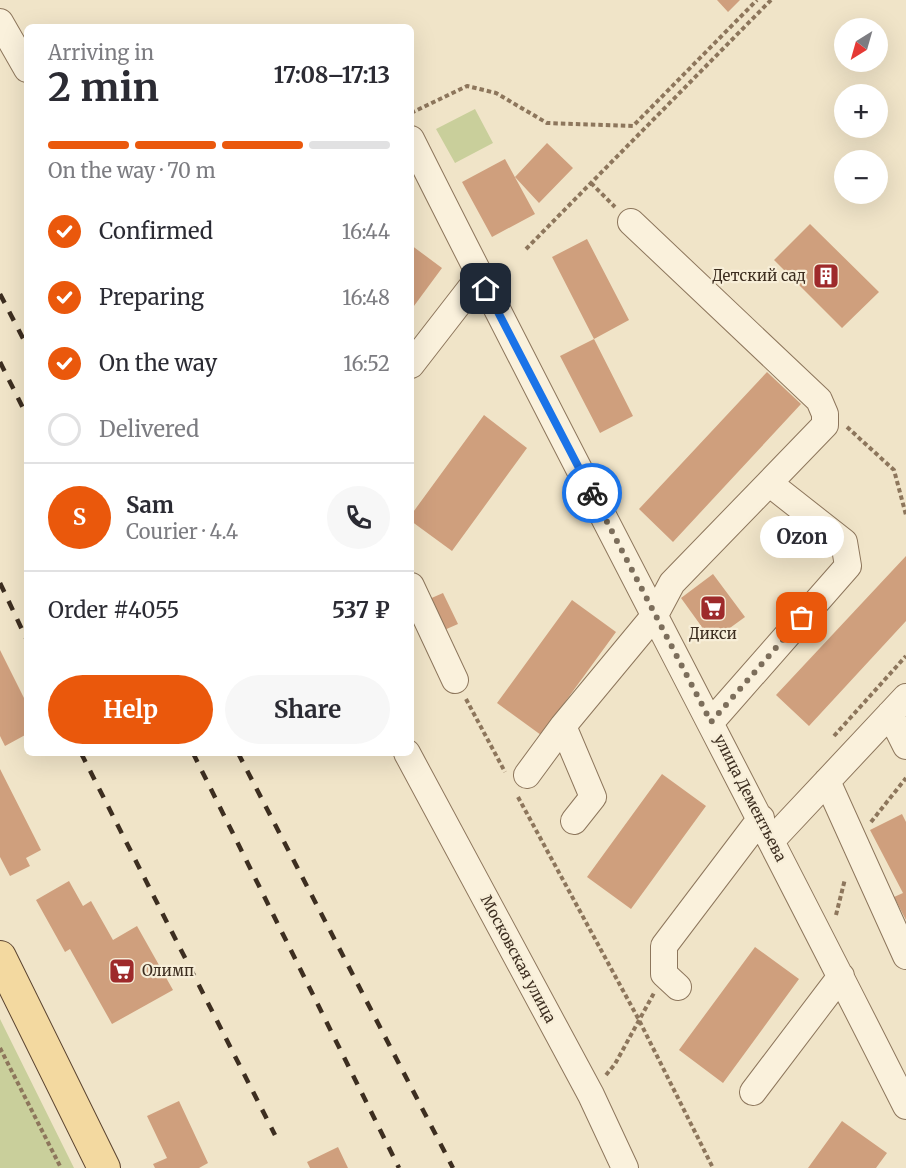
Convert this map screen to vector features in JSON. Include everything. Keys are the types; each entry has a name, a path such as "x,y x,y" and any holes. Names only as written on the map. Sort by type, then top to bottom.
{"main road":[{"path":"0,957 104,1168"}],"street":[{"path":"0,22 24,64"},
{"name":"улица Дементьева","path":"414,145 906,1106"},
{"path":"516,780 655,615 672,583 825,425 825,414 819,400 631,222"},
{"path":"414,361 480,276"},
{"path":"711,722 848,566 844,542 769,483"},
{"path":"414,592 455,680"},
{"path":"898,705 906,746"},
{"path":"671,981 664,946 766,829 827,781 898,705"},
{"path":"563,726 593,797 574,822"},
{"name":"Московская улица","path":"409,756 591,1095 626,1168"},
{"path":"827,781 906,956"},
{"path":"753,1092 841,976"}],"path":[{"path":"414,112 467,86 496,93 547,123 633,126 757,0"},
{"path":"526,249 771,0"},
{"path":"591,183 631,222"},
{"path":"819,400 894,470 906,515"},
{"path":"455,680 516,780 713,1168"},
{"path":"591,1095 615,1064 639,1020 671,981"},
{"path":"0,1048 61,1168"}],"green space":[{"path":"475,109 493,143 455,163 436,129"},
{"path":"0,1019 74,1168 0,1168"}],"building":[{"path":"717,0 740,0 728,12"},
{"path":"547,143 573,168 539,203 515,177"},
{"path":"505,159 535,214 492,237 462,182"},
{"name":"Детский сад","path":"810,224 879,292 842,328 774,260"},
{"path":"587,239 629,320 594,339 552,257"},
{"path":"414,247 442,268 414,306"},
{"path":"594,339 633,416 600,433 560,356"},
{"path":"767,372 801,404 673,542 639,509"},
{"path":"484,415 527,448 452,551 414,523 414,511"},
{"path":"906,556 906,621 809,726 776,695"},
{"name":"Дикси","path":"713,574 745,617 712,641 681,598"},
{"path":"443,593 458,624 442,631 427,600"},
{"path":"572,600 616,632 541,735 497,703"},
{"path":"0,650 24,698 24,736 5,746 0,736"},
{"path":"0,769 41,850 26,858 30,866 10,876 0,857"},
{"path":"662,774 706,806 631,909 587,877"},
{"path":"902,814 906,822 906,920 894,897 903,893 870,830"},
{"name":"Олимп","path":"69,881 83,906 91,901 113,940 137,926 173,990 112,1024 70,949 65,952 36,900"},
{"path":"755,947 799,979 723,1083 679,1050"},
{"path":"179,1101 208,1163 199,1168 155,1168 153,1164 167,1158 147,1116"},
{"path":"842,1121 887,1153 876,1168 808,1168"},
{"path":"338,1147 348,1168 310,1168 307,1162"}],"railway":[{"path":"0,294 24,340"},
{"path":"0,362 24,410"},
{"path":"0,583 24,634"},
{"path":"83,756 275,1135"},
{"path":"194,756 399,1168"},
{"path":"240,756 453,1168"}],"way so far":[{"path":"592,493 711,722 802,618"}],"place":[{"name":"Детский сад","path":"826,276"},
{"name":"Дикси","path":"713,608"},
{"name":"Ozon","path":"802,618"},
{"name":"Олимп","path":"122,971"}],"route":[{"path":"486,289 592,493"}]}
